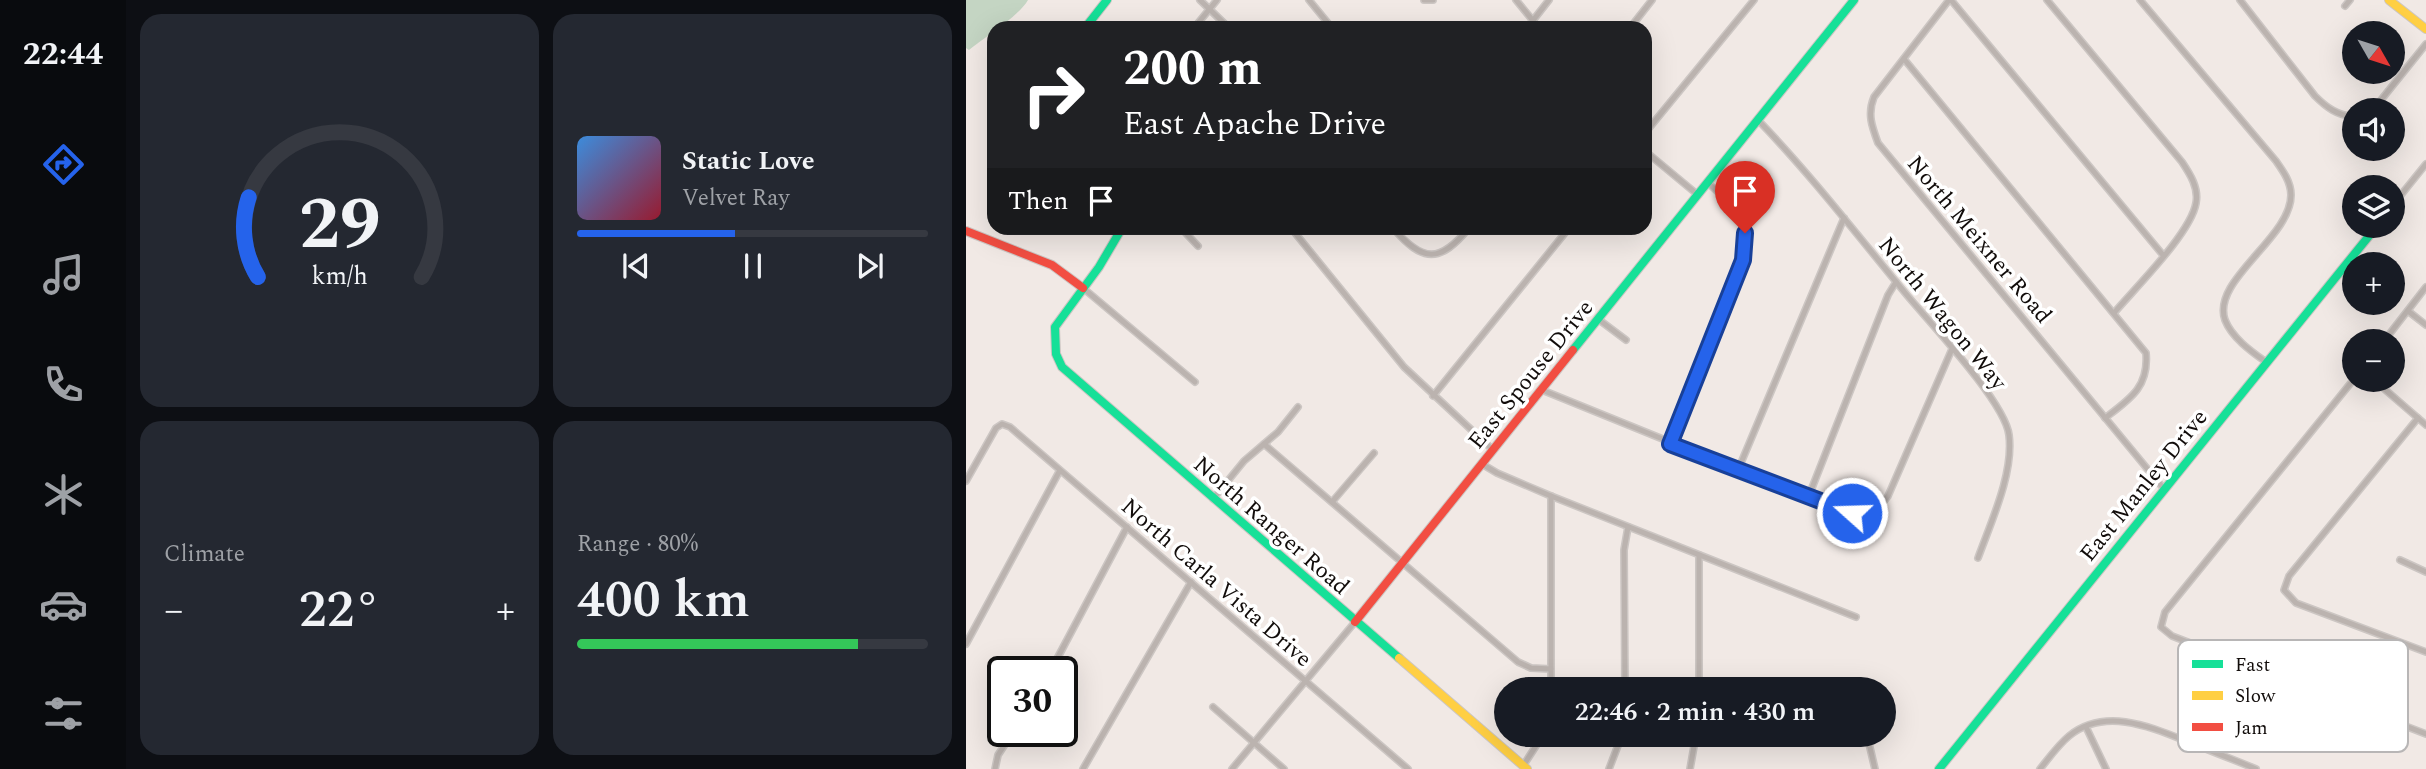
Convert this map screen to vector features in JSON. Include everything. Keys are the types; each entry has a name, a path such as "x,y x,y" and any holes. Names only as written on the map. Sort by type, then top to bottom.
{"street":[{"path":"1090,21 1107,0"},
{"path":"1200,0 1222,21"},
{"path":"1200,21 1217,0"},
{"path":"1309,0 1326,21"},
{"path":"1424,0 1433,0"},
{"path":"1516,0 1533,21 1549,0"},
{"path":"1636,21 1652,0"},
{"path":"1652,124 1754,0"},
{"path":"1950,0 2163,255"},
{"name":"North Meixner Road","path":"1950,0 1874,97 1870,108 1870,121 1878,143 2164,489"},
{"path":"2047,0 2191,175 2197,201 2184,229 2114,313"},
{"path":"2140,0 2276,161 2288,179 2291,194 2289,212 2231,285 2224,304 2225,319 2234,334 2266,362"},
{"path":"2240,0 2315,96 2327,108 2342,115"},
{"path":"2345,6 2350,0"},
{"path":"2389,0 2426,29"},
{"name":"East Spouse Drive","path":"1232,769 1306,682 1542,390 1849,2"},
{"path":"2383,98 2426,44"},
{"path":"1904,60 2146,353 2147,367 2139,388 2105,418"},
{"name":"North Wagon Way","path":"1758,120 1844,218 1988,394 2003,417 2009,432 2010,445 2005,477 1978,558"},
{"path":"1652,157 1698,195"},
{"path":"2405,190 2426,164"},
{"path":"1670,444 1743,260 1746,245 1739,215 1708,183"},
{"path":"1738,470 1844,218"},
{"path":"966,231 983,241 1046,262 1066,273 1195,382"},
{"name":"North Ranger Road","path":"1118,235 1055,327 1056,354 1062,367 1525,768"},
{"path":"1188,235 1198,246"},
{"path":"1297,235 1404,367 1493,450"},
{"path":"1400,235 1414,249 1425,254 1444,252 1462,235"},
{"path":"1433,396 1563,235"},
{"name":"East Manley Drive","path":"1939,769 2367,238"},
{"path":"1808,498 1888,295 1896,282"},
{"path":"2394,329 2426,287"},
{"path":"2408,311 2426,325"},
{"path":"1598,319 1626,340"},
{"path":"1542,390 1808,498 1852,513 1867,514 1878,508 1888,496 1952,349"},
{"path":"2182,640 2161,627 2165,612 2343,392"},
{"path":"2388,392 2426,425"},
{"path":"1213,499 1244,461 1278,432 1298,407"},
{"path":"2394,640 2296,603 2284,590 2289,576 2418,418"},
{"name":"North Carla Vista Drive","path":"966,481 996,428 1002,424 1010,428 1408,769"},
{"path":"1264,444 1518,662 1531,668 1551,669"},
{"path":"1332,502 1374,453"},
{"path":"1482,464 1551,496 1856,617"},
{"path":"966,644 1059,472"},
{"path":"1551,496 1551,677"},
{"path":"1058,656 1127,527"},
{"path":"1625,677 1625,550 1628,527"},
{"path":"1699,555 1699,677"},
{"path":"2400,560 2426,572"},
{"path":"1083,769 1191,582"},
{"path":"2408,645 2426,652"},
{"path":"1213,707 1284,769"},
{"path":"2040,769 2069,736 2104,722 2135,723 2178,739"},
{"path":"2086,727 2106,769"},
{"path":"2408,727 2426,734"},
{"path":"995,769 1003,747"},
{"path":"1525,768 1536,747"},
{"path":"1609,769 1617,747"},
{"path":"1690,769 1694,747"},
{"path":"1870,747 1875,769"},
{"path":"2211,752 2256,769"}],"green space":[{"path":"966,0 1028,0 1007,21 987,21 987,36 969,50 966,48"}],"traffic: fast":[{"path":"1090,21 1107,0"},
{"path":"1573,350 1854,0"},
{"path":"1118,235 1099,267 1055,327 1056,354 1062,367 1399,658"},
{"path":"1939,769 2367,238"}],"traffic: slow":[{"path":"2389,0 2426,29"},
{"path":"1399,658 1527,769"}],"traffic: jam":[{"path":"966,231 1052,265 1083,288"},
{"path":"1355,622 1573,350"}],"route":[{"path":"1745,233 1743,260 1670,444 1852,513"}]}
